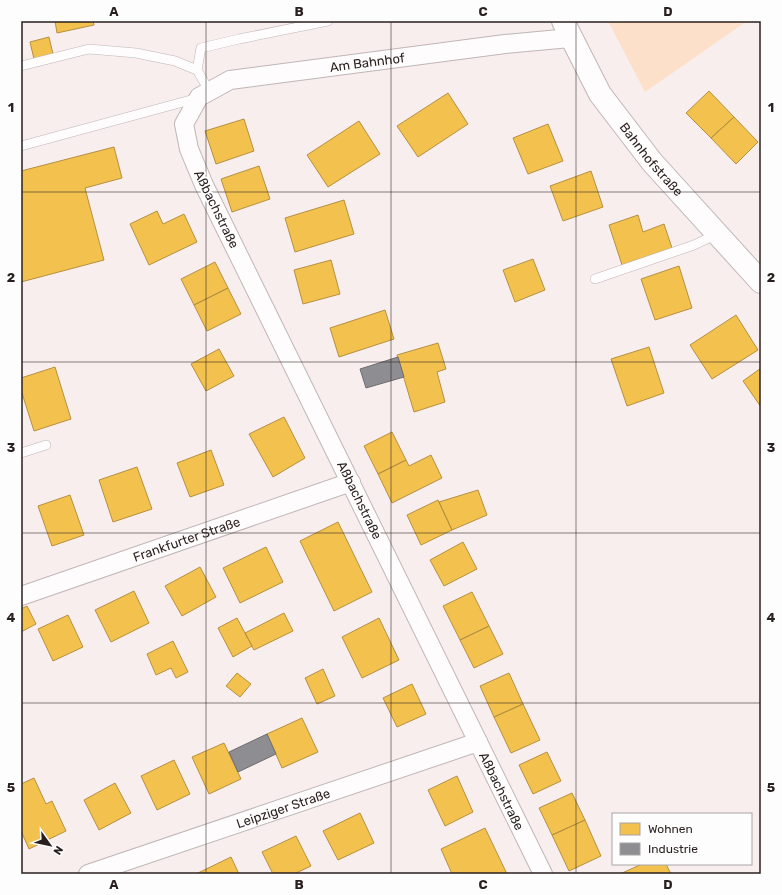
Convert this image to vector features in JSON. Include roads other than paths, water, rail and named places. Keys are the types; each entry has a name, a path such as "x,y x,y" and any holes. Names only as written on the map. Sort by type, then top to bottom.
{"main road":[{"name":"Bahnhofstraße","path":"567,30 600,94 652,162 761,282"}],"street":[{"name":"Am Bahnhof","path":"184,124 205,94 230,80 505,44 567,30"},
{"name":"Aßbachstraße","path":"184,124 188,149 204,184 352,482 542,874"},
{"name":"Frankfurter Straße","path":"21,596 352,482"},
{"name":"Leipziger Straße","path":"88,874 478,742"}],"lane":[{"path":"21,146 205,94 197,70 201,48 239,38 328,21"},
{"path":"21,66 89,48 136,53 175,61 197,70"},
{"path":"595,279 694,244 717,234"},
{"path":"21,453 46,444"}]}
